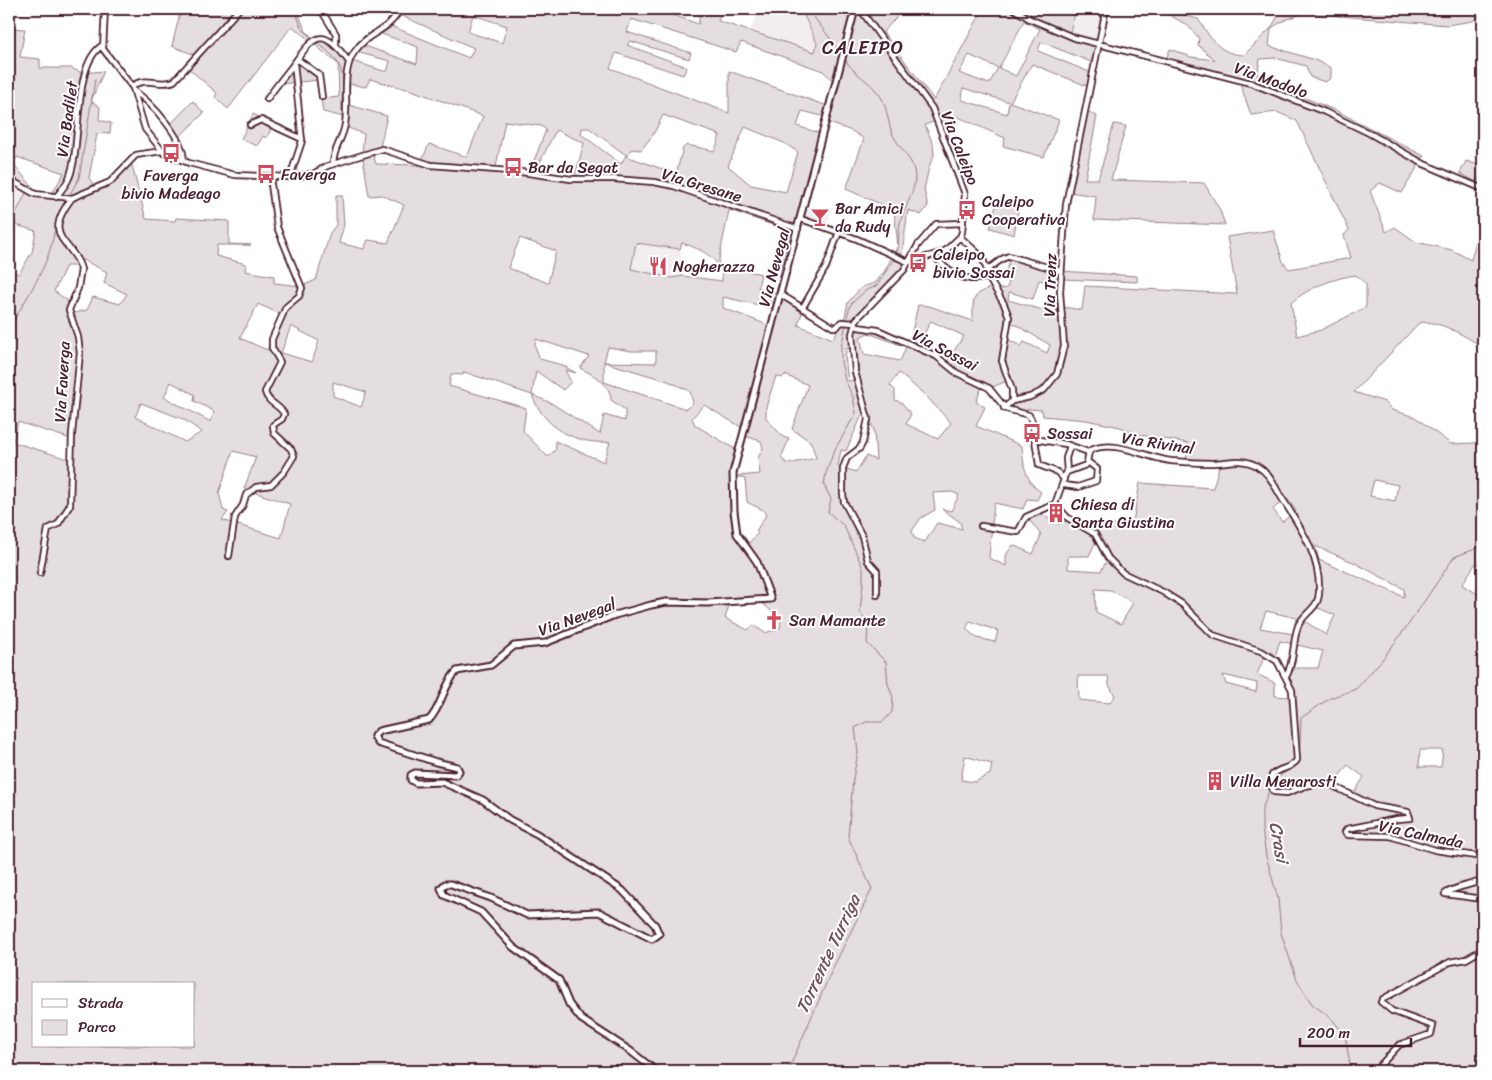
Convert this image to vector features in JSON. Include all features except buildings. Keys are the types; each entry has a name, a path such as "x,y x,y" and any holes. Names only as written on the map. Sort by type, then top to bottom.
{"main road":[{"name":"Via Nevegal","path":"656,1071 629,1050 581,1019 571,1007 562,984 556,977 517,950 478,909 444,895 441,888 449,883 491,898 527,915 599,912 652,939 656,938 659,932 655,925 622,890 537,834 510,820 483,800 442,782 414,783 410,778 412,774 416,773 455,775 459,772 457,766 436,762 378,743 374,736 379,731 429,720 435,712 446,687 457,671 491,665 514,646 545,643 615,615 662,602 708,603 771,600 768,586 757,562 737,534 733,481 736,456 845,53 855,9"}],"street":[{"path":"105,9 103,45 106,55 132,86 143,126 162,151 183,160 235,175 270,177 313,174 333,164 334,153 346,124 349,62 361,44 390,25 400,9"},
{"path":"132,86 146,80 164,84 174,81 239,9"},
{"path":"305,9 322,9 336,34 336,45"},
{"name":"Via Caleipo","path":"860,9 932,108 965,194 960,237"},
{"name":"Via Modolo","path":"1014,9 1056,32 1164,62 1251,82 1332,115 1369,133 1424,164 1483,189"},
{"name":"Via Trenz","path":"1004,408 1012,401 1030,397 1044,390 1052,383 1057,374 1064,346 1060,313 1060,271 1066,204 1106,9"},
{"path":"267,99 306,45 316,39 328,40 336,45 349,62"},
{"name":"Via Badilet","path":"56,197 69,178 76,155 80,100 87,68 96,50 103,45"},
{"path":"296,61 319,75 322,97"},
{"path":"290,176 302,139 296,61"},
{"path":"135,92 147,101 177,136 183,152 183,160"},
{"path":"250,125 261,120 302,139"},
{"name":"Via Gresane","path":"333,164 382,149 432,165 521,172 571,179 613,179 654,182 680,188 798,229"},
{"path":"9,179 35,194 72,198 110,182 136,155 162,151"},
{"path":"229,556 235,517 243,505 246,495 256,488 270,486 284,472 294,456 291,449 274,433 273,425 282,419 284,414 281,409 269,402 265,392 280,362 272,348 272,339 286,307 298,296 302,288 277,227 270,177"},
{"name":"Via Faverga","path":"40,573 48,529 58,524 70,505 71,460 80,353 78,337 69,310 78,288 81,269 61,240 58,230 64,211 72,198"},
{"path":"801,218 840,232 901,260 910,262 944,252 960,237 982,257 988,277 1004,304 1010,320 1002,358 1012,390 1012,401"},
{"path":"877,595 877,571 868,561 862,536 844,502 843,494 843,468 847,458 860,448 863,442 868,418 856,372 852,337 854,323 910,262 918,245 936,224 963,223"},
{"path":"803,307 826,267 840,232"},
{"path":"934,255 949,271 959,277 988,277"},
{"path":"987,270 1002,258 1010,256 1060,271"},
{"path":"780,294 833,328 843,322 854,323"},
{"name":"Via Sossai","path":"854,323 858,327 878,330 941,359 957,373 989,388 1004,408"},
{"path":"1004,408 1029,416 1032,421 1039,464 1064,477"},
{"name":"Via Rivinal","path":"1034,439 1070,446 1088,452 1092,449 1115,448 1172,461 1213,463 1240,460 1254,464 1268,474 1301,525 1309,544 1320,592 1315,608 1301,620 1298,626 1293,662 1286,677"},
{"path":"980,526 1018,532 1026,517 1055,504 1064,485 1064,477 1067,472 1066,458 1070,446"},
{"path":"1067,472 1081,468 1088,462 1088,452"},
{"path":"1064,485 1078,487 1096,481 1098,469 1088,462"},
{"name":"Via Calmada","path":"1055,504 1064,514 1095,534 1108,558 1123,573 1163,592 1182,604 1213,635 1271,656 1286,677 1295,703 1297,760 1289,768 1275,772 1272,775 1271,787 1278,794 1326,782 1374,806 1408,812 1410,814 1410,818 1347,830 1345,832 1348,835 1390,836 1435,850 1483,857"},
{"path":"1483,880 1469,886 1448,891 1445,894 1483,899"},
{"path":"1375,1071 1399,1045 1432,1034 1433,1026 1392,1011 1381,1002 1383,999 1450,962 1466,959 1483,948"}],"shaded area":[{"path":"760,9 801,9 817,43 815,52 750,31"},
{"path":"1076,9 1085,9 1105,16 1100,44 1070,32"},
{"path":"9,178 28,189 15,215 9,212"},
{"path":"806,206 830,215 826,229 802,221"},
{"path":"636,243 680,249 683,276 672,278 631,269"}],"green space":[{"path":"181,9 297,9 305,30 314,39 331,43 352,61 387,72 390,61 356,52 362,45 417,64 418,47 379,33 391,26 469,58 474,48 386,9 417,9 433,14 436,9 656,9 698,24 700,16 680,9 723,9 718,21 815,52 817,43 801,9 904,9 883,32 934,100 983,9 1076,9 1070,32 1100,44 1096,64 1041,42 1038,51 1094,74 1092,88 1032,64 1010,102 1059,120 1044,157 1003,146 1005,138 956,116 946,140 938,120 925,125 933,144 934,155 929,167 924,190 928,206 921,215 908,210 902,254 899,259 908,264 857,318 858,329 876,331 909,345 918,305 929,306 973,321 974,299 980,293 993,287 995,290 1007,288 1010,277 1005,274 1009,261 1007,260 1011,254 1061,271 1137,276 1137,282 1061,279 1059,283 1039,280 1033,299 1009,292 1008,300 1057,314 1056,306 1082,310 1085,286 1237,294 1227,237 1273,230 1283,262 1289,269 1351,258 1344,235 1349,230 1297,121 1277,112 1251,115 1240,83 1164,64 1170,49 1191,57 1215,60 1198,45 1199,38 1187,25 1159,9 1173,11 1198,19 1216,44 1235,54 1244,55 1271,28 1269,46 1315,60 1331,68 1331,78 1325,82 1310,77 1306,66 1275,58 1260,59 1257,78 1337,111 1424,156 1402,193 1380,183 1370,191 1386,232 1395,227 1416,242 1452,250 1471,260 1479,230 1483,232 1483,347 1443,326 1426,322 1419,323 1354,392 1385,402 1392,410 1415,417 1451,444 1474,443 1483,439 1483,564 1475,564 1462,585 1483,597 1483,1071 9,1071 9,270 19,274 32,252 36,231 16,225 9,229 9,212 15,215 28,189 9,178 9,28 25,29 20,57 40,59 40,68 71,68 82,73 104,71 91,101 100,107 99,120 111,123 110,133 97,134 89,178 95,187 109,182 130,158 146,219 175,221 176,218 229,221 229,244 251,245 217,245 216,256 246,264 245,271 274,276 274,283 302,286 316,280 330,233 336,225 336,195 342,195 344,225 339,243 364,249 368,240 388,243 404,205 382,195 369,196 362,152 364,134 343,126 344,117 323,112 321,99 339,97 338,64 292,26 228,109 215,97 217,93 188,68 197,56 172,46","holes":["473,15 507,26 502,43 468,32","631,19 736,52 741,42 823,71 839,87 833,108 729,71 729,113 610,68 616,53 683,75 687,67 627,45 630,41 689,59 691,53 627,32","1024,21 1040,29 1016,76 999,68","969,55 998,68 989,84 959,73","370,79 414,91 483,116 467,157 429,144 420,165 376,164 372,150 380,147 387,116 349,105 350,84 366,87","963,88 1009,102 1007,114 962,100","802,111 830,118 829,123 852,131 864,139 846,189 894,210 898,246 884,272 875,283 862,287 848,302 845,316 833,339 798,325 803,310 781,298 825,135 797,126","663,115 720,135 715,151 687,145 683,148 676,174 626,156 632,149 641,150 653,135","505,121 541,126 546,130 530,171 496,167","745,127 784,143 798,152 786,192 751,185 728,166","582,128 589,128 626,155 621,164 581,134","556,130 584,143 574,179 535,172","17,157 64,173 51,195 38,193 13,164","729,210 790,231 776,293 758,287 761,274 718,264","520,238 556,251 548,283 508,268","636,243 680,249 682,243 689,245 710,256 715,261 719,267 722,281 683,276 672,278 631,269","83,260 107,272 104,283 127,294 120,304 93,297 87,310 74,313 67,308 68,301 54,291 66,266 77,266","1356,275 1366,284 1366,307 1321,330 1297,336 1291,303 1313,288 1330,281","723,297 772,308 768,325 723,308","258,304 282,315 267,350 240,338","931,321 964,336 945,364 916,348","1011,322 1050,345 1047,353 1024,342 1021,346 1007,339","291,326 319,341 312,362 281,353","868,333 906,347 900,361 864,354 860,337","536,339 589,356 580,368 604,384 608,389 611,400 625,410 625,421 604,415 600,434 551,403 532,395 536,371 563,390 571,382 565,370 576,373 562,365 540,359 535,346","608,347 631,351 656,351 656,363 604,362","847,348 857,351 860,380 848,381 845,356","604,362 668,381 690,391 693,403 686,409 604,382","464,372 532,395 544,417 563,432 585,441 610,442 604,462 555,441 556,449 548,457 523,431 526,408 449,386 451,374 463,375","899,373 926,396 951,423 938,439 906,424 911,414 902,403 895,400 895,390 890,385","785,375 808,385 792,429 811,442 816,458 788,464 781,458 789,439 783,437 766,418 766,407 776,376 782,378","1007,381 1011,403 1004,406 1025,412 1028,409 1042,410 1043,416 1086,420 1120,427 1140,435 1188,443 1186,461 1220,463 1213,488 1140,483 1132,527 1068,520 1057,524 1042,514 1028,518 1041,535 1033,554 1013,545 1006,555 1006,566 989,558 994,503 1023,509 1027,499 1037,500 1041,492 1028,478 1024,465 1022,446 976,426 985,407 976,402 982,386 988,389","171,382 195,395 194,401 214,411 211,422 164,397","333,382 366,392 361,407 333,396","141,403 183,419 202,432 185,442 135,417","704,405 746,430 745,436 761,441 763,448 758,458 760,474 738,476 745,479 747,502 763,510 766,515 756,531 758,533 747,545 737,534 731,514 730,492 735,449 695,425 692,418","862,415 870,418 874,431 876,460 866,456 856,472 838,466 841,450 846,451","18,422 71,439 71,460 13,442","233,451 256,457 244,489 290,504 281,538 222,520 228,512 223,510 219,493","1374,480 1398,485 1395,501 1370,496","952,492 959,495 951,511 942,509 960,522 962,529 937,523 925,542 914,538 912,531 921,518 935,510 933,493","1287,498 1296,511 1282,522 1273,509","1096,541 1108,558 1101,571 1068,569 1068,556 1089,556","1315,546 1355,563 1404,589 1404,597 1319,560","1095,589 1111,590 1133,603 1121,624 1096,612","760,601 781,620 780,628 765,633 753,625 748,630 725,618 730,603","1313,606 1335,615 1326,635 1300,618","1266,611 1296,618 1293,634 1260,628","970,621 998,631 995,642 977,638 966,629","1280,641 1323,651 1318,668 1296,668 1286,677 1290,697 1275,696 1275,683 1257,674 1266,654 1274,659","1223,675 1257,683 1256,692 1226,684","1078,676 1108,676 1109,685 1115,696 1109,703 1079,700","1420,750 1443,750 1441,767 1419,767","965,756 992,764 990,774 975,782 961,780","1348,765 1364,777 1353,795 1332,785"]},
{"path":"1282,9 1483,9 1483,14 1473,21 1447,25 1304,13 1287,19 1271,28"},
{"path":"298,59 318,75 319,80 280,84"},
{"path":"193,101 204,113 178,138 168,127"},
{"path":"1087,112 1097,116 1085,179 1098,179 1114,124 1126,126 1111,180 1204,183 1220,210 1225,225 1094,220 1096,196 1069,192"},
{"path":"253,114 273,124 267,138 263,136 257,146 241,139"},
{"path":"1483,146 1483,179 1474,181 1460,173 1466,161 1478,165"},
{"path":"998,199 1019,205 1014,235 990,228"}],"waterway":[{"path":"295,9 301,27 312,39"},
{"name":"Torrente Turriga","path":"808,9 841,53"},
{"path":"316,42 327,50 339,64 342,80 342,112"},
{"name":"Torrente Turriga","path":"845,59 852,69 875,89 882,98 893,135 913,165 914,185 899,228 896,254"},
{"path":"69,196 79,178 95,80"},
{"path":"9,329 42,270 50,250 57,217 67,199"},
{"name":"Torrente Turriga","path":"788,1071 833,968 872,889 848,837 853,779 858,752 855,728 866,722 883,722 892,712 893,697 888,684 886,662 867,643 868,626 860,611 863,568 844,526 828,512 831,499 824,485 834,451 856,413 853,397 845,380 841,362 841,348 848,313 851,304 865,291 876,286 895,258"},
{"name":"Crasi","path":"1273,785 1281,775 1299,764 1301,718 1330,698 1356,689 1381,661 1411,621 1454,557 1483,546"},
{"name":"Crasi","path":"1270,788 1262,810 1262,829 1266,856 1278,899 1281,933 1297,980 1312,1004 1331,1018 1345,1035 1351,1071"}],"place":[{"name":"Faverga bivio Madeago","path":"171,153"},
{"name":"Bar da Segat","path":"513,167"},
{"name":"Faverga","path":"266,174"},
{"name":"Caleipo Cooperativa","path":"967,210"},
{"name":"Bar Amici da Rudy","path":"820,217"},
{"name":"Caleipo bivio Sossai","path":"918,263"},
{"name":"Nogherazza","path":"658,266"},
{"name":"Sossai","path":"1032,433"},
{"name":"Chiesa di Santa Giustina","path":"1056,513"},
{"name":"San Mamante","path":"774,620"},
{"name":"Villa Menarosti","path":"1215,781"}],"district":[{"name":"CALEIPO","path":"863,47"}]}
